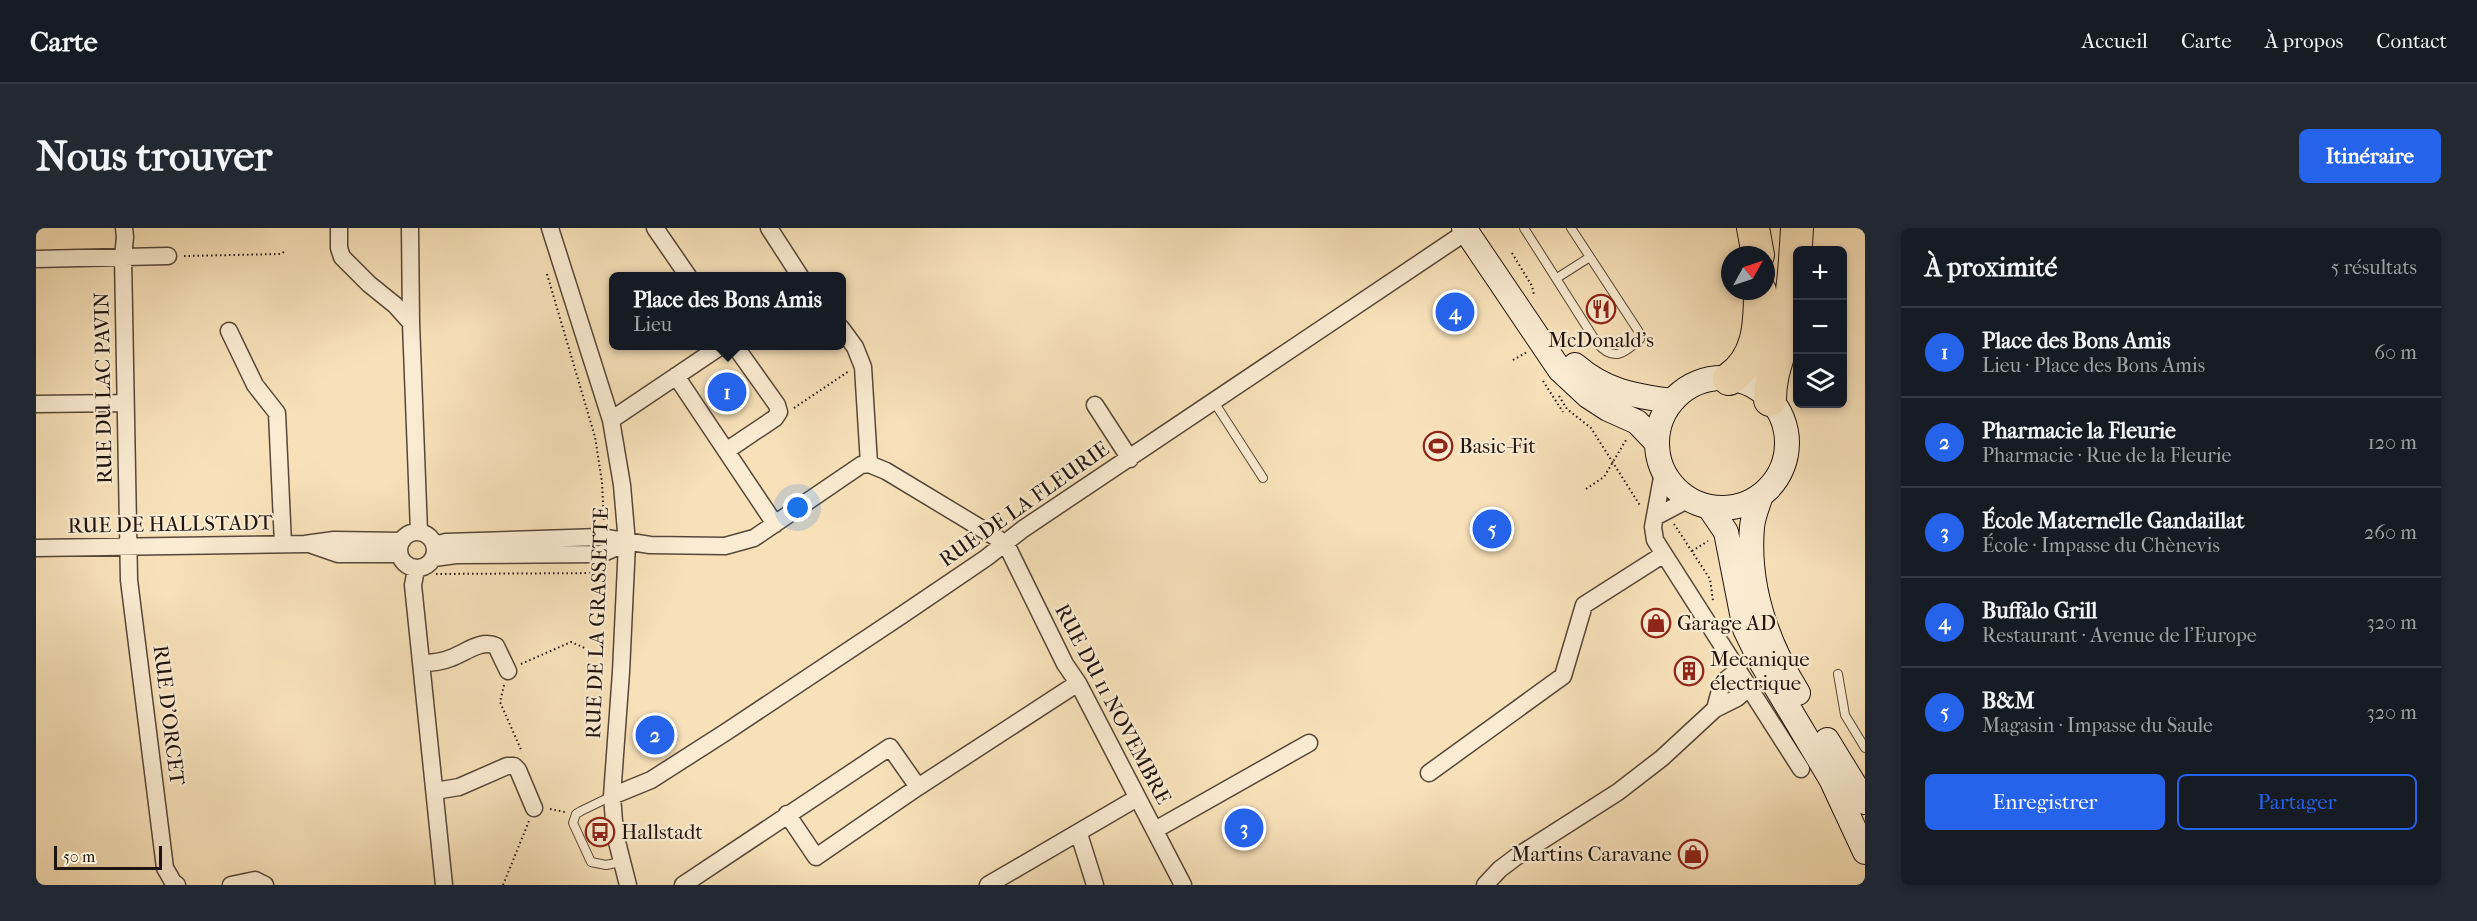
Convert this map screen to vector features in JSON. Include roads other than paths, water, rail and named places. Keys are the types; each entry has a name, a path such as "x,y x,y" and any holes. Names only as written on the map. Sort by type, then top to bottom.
{"highway":[{"path":"1754,228 1757,246"},
{"path":"1770,400 1772,370 1785,333 1793,284 1797,228"},
{"path":"1730,378 1740,372 1755,348 1760,300"}],"main road":[{"path":"1466,232 1567,359 1597,382 1615,391 1672,401"},
{"path":"1466,232 1560,370 1588,396 1637,422 1657,443"},
{"path":"1699,503 1736,507 1761,495 1775,480 1784,461 1787,439 1783,422 1770,400 1752,386 1730,378 1708,380 1688,387 1672,401 1661,421 1657,443 1663,472 1674,488 1699,503 1726,532 1745,629 1760,660 1831,779 1865,852"},
{"path":"1761,495 1752,526 1755,588 1762,617 1773,647 1792,684 1865,802"}],"street":[{"name":"RUE DU LAC PAVIN","path":"124,228 126,237 123,257 129,547"},
{"path":"339,228 339,248 342,257 369,284 395,305 411,323"},
{"path":"410,228 408,238 419,532"},
{"name":"RUE DE LA GRASSETTE","path":"550,228 611,420 622,485 627,543 612,796 615,834 627,885"},
{"path":"655,228 685,272"},
{"path":"769,228 797,272"},
{"name":"RUE DE LA FLEURIE","path":"612,796 651,780 902,615 1466,232"},
{"path":"36,259 168,256"},
{"path":"229,331 255,385 267,402 278,412 282,544"},
{"path":"846,335 855,347 863,367 870,464"},
{"path":"611,420 714,350"},
{"path":"726,451 775,418 779,412 777,405 738,350"},
{"path":"676,376 774,524"},
{"path":"36,404 125,403"},
{"path":"1095,405 1130,459"},
{"path":"444,885 413,585 428,559 446,542 607,538 627,543 725,546 754,538 861,465 870,464 886,471 1004,544"},
{"path":"1663,472 1653,527 1655,540 1801,769"},
{"path":"1655,517 1699,503"},
{"path":"428,559 429,536 419,532 409,534 400,548 405,564 456,555 601,554 627,543"},
{"name":"RUE DE HALLSTADT","path":"36,548 305,544 334,540 400,548"},
{"name":"RUE DU 11 NOVEMBRE","path":"1004,544 1183,885"},
{"name":"RUE D'ORCET","path":"129,547 129,580 165,868 177,885"},
{"path":"1429,773 1563,676 1584,605 1664,554"},
{"path":"422,663 449,659 490,643 496,646 508,671"},
{"path":"1485,885 1500,869 1516,857 1618,792 1662,758 1715,709 1737,698 1744,692 1742,676"},
{"path":"787,814 816,857 918,787 1078,683"},
{"path":"1155,830 1309,742"},
{"path":"683,885 890,747 918,787"},
{"path":"435,791 448,790 507,766 514,766 518,770 534,808"},
{"path":"988,885 1079,834 1137,798"},
{"path":"1079,834 1095,885"},
{"path":"231,885 255,880 265,885"}],"lane":[{"path":"1524,228 1597,343 1605,352 1614,355 1622,353 1640,339 1639,332 1572,228"},
{"path":"1557,278 1590,257"},
{"path":"1214,402 1263,478"},
{"path":"1838,674 1845,715 1865,748"},
{"path":"612,796 581,812 575,817 573,823 591,862 606,865 621,862"}],"place":[{"name":"McDonald's","path":"1601,309"},
{"name":"Buffalo Grill","path":"1455,312"},
{"name":"Place des Bons Amis","path":"727,392"},
{"name":"Basic-Fit","path":"1438,446"},
{"name":"B&M","path":"1492,529"},
{"name":"Garage AD","path":"1656,623"},
{"name":"Mecanique électrique","path":"1689,671"},
{"name":"Pharmacie la Fleurie","path":"655,735"},
{"name":"École Maternelle Gandaillat","path":"1244,828"},
{"name":"Hallstadt","path":"600,832"},
{"name":"Martins Caravane","path":"1693,854"}]}
